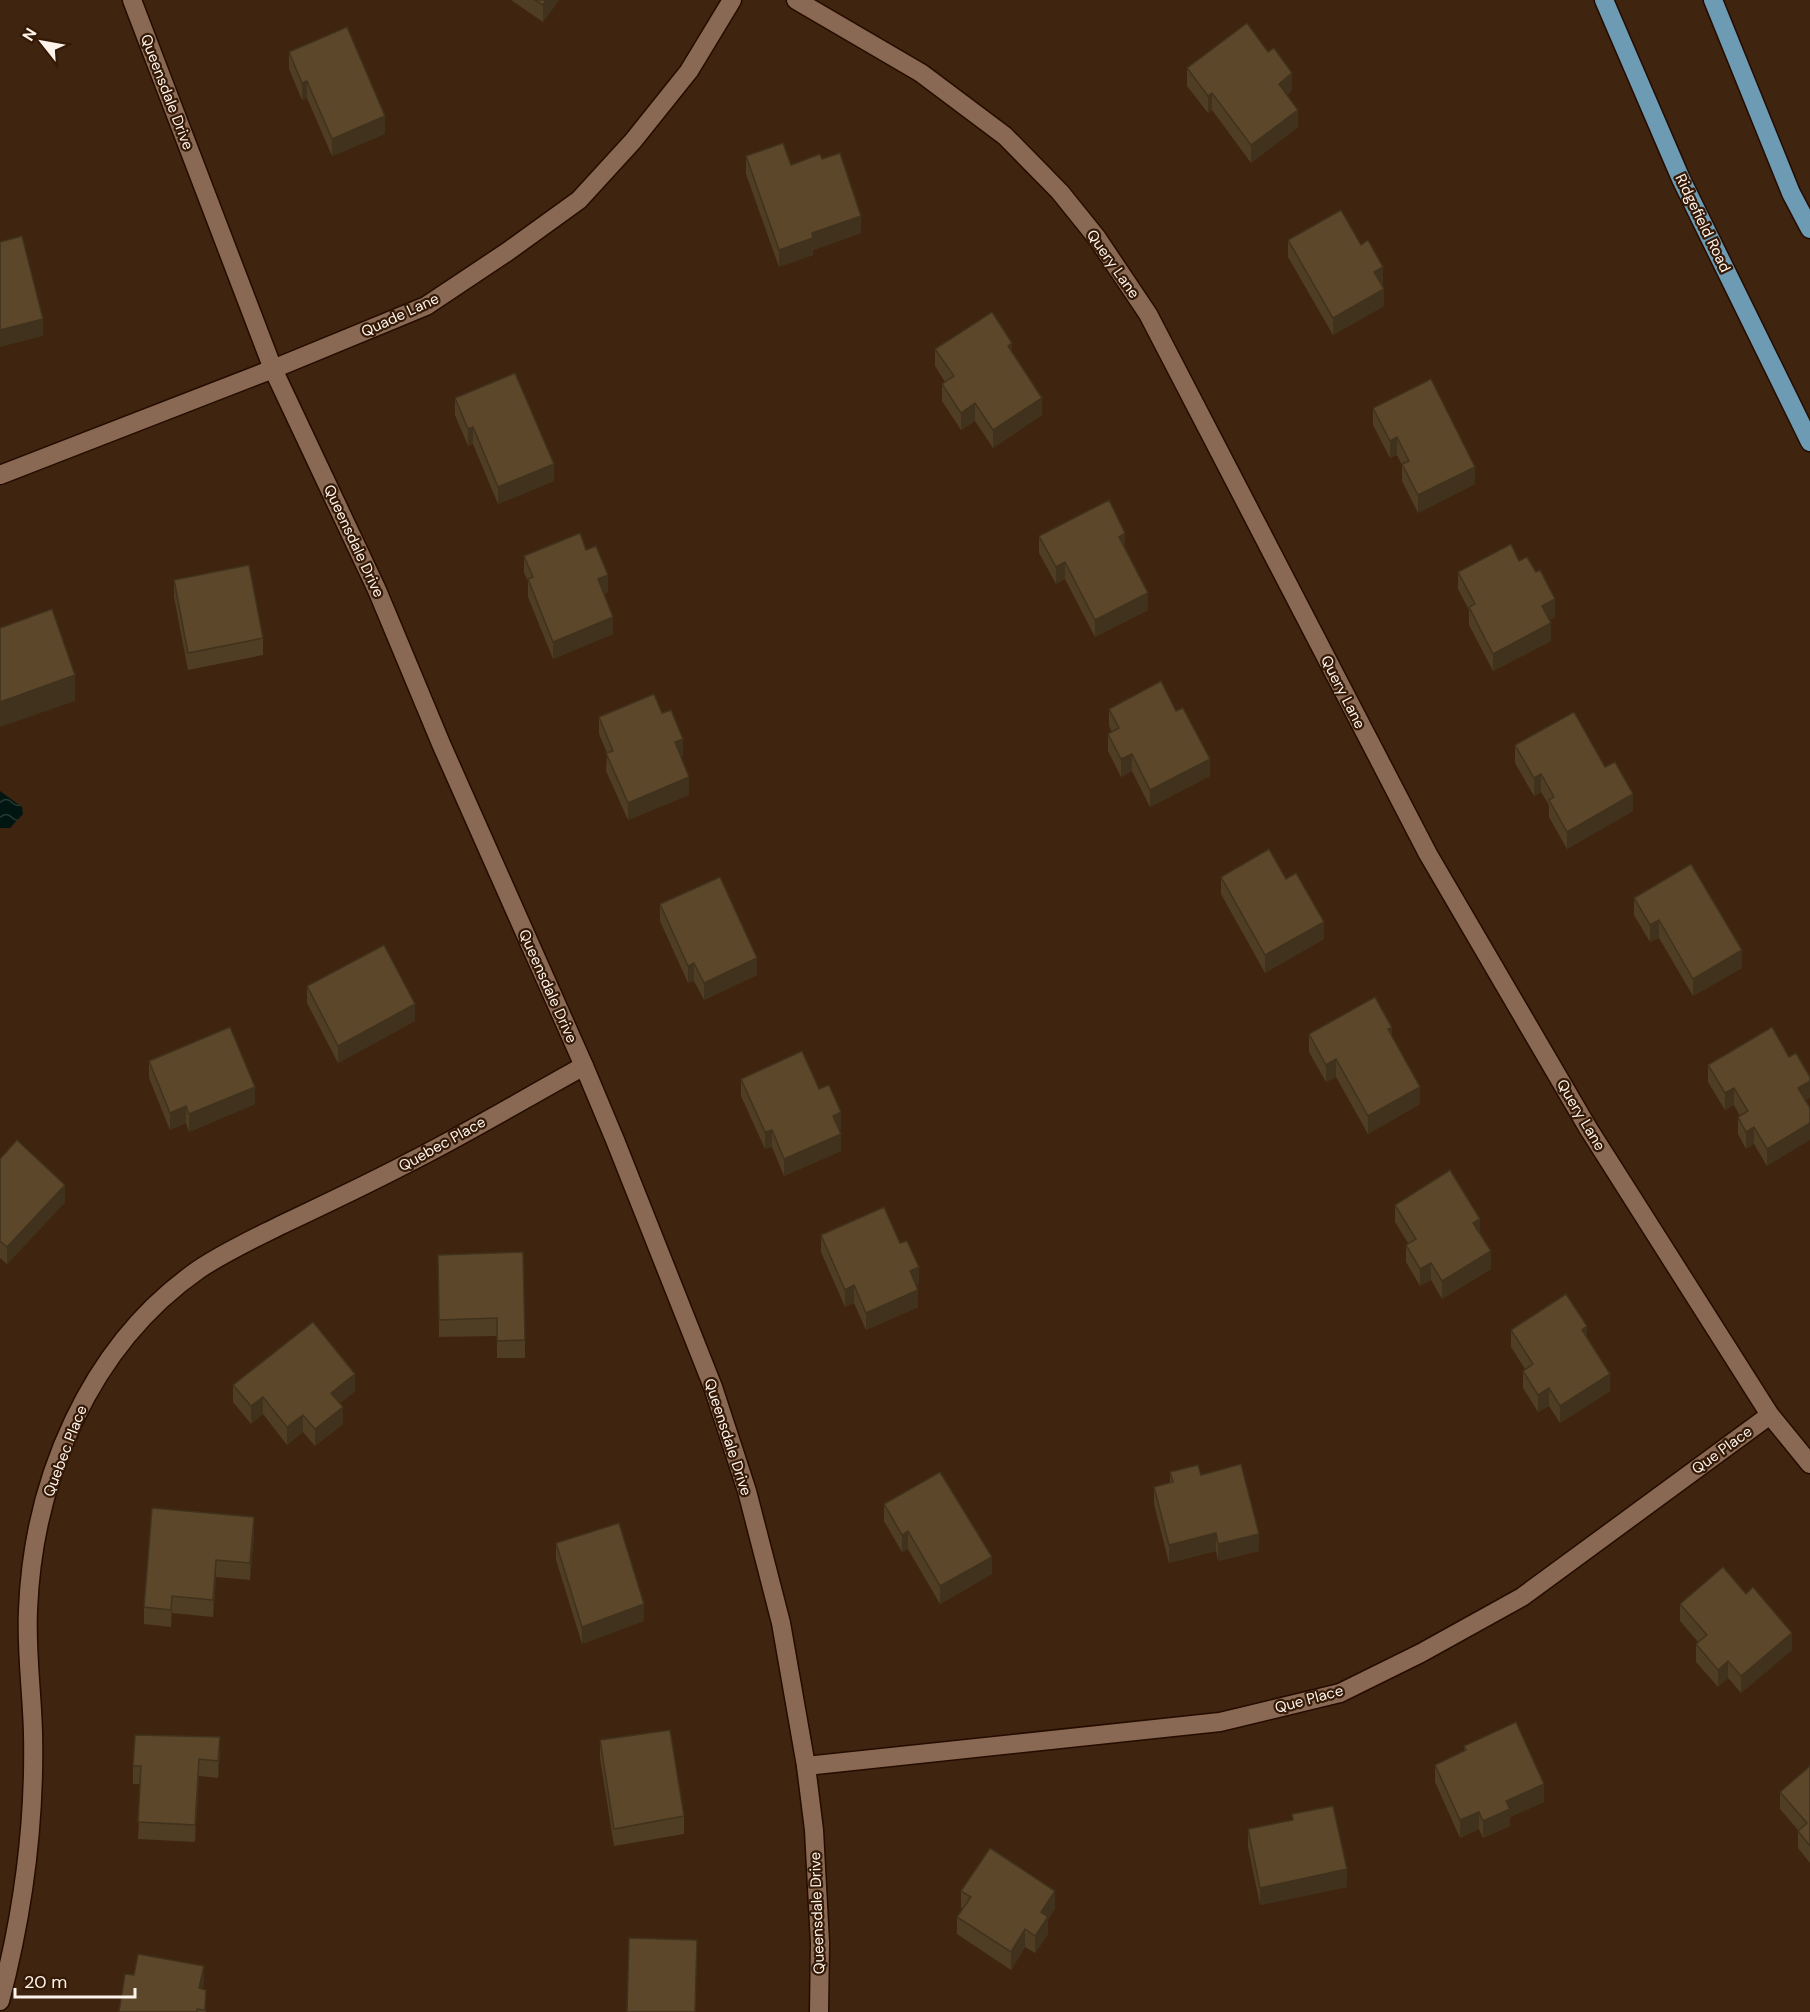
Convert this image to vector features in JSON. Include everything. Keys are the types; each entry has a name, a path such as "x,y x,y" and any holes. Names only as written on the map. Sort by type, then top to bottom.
{"main road":[{"name":"Ridgefield Road","path":"1604,0 1681,179 1810,442"},
{"path":"1713,0 1791,193 1810,229"}],"street":[{"name":"Queensdale Drive","path":"132,0 273,369 377,590 442,746 584,1066 713,1387 740,1470 781,1623 806,1766 813,1830 820,1943 819,2012"},
{"name":"Quade Lane","path":"0,474 273,369 426,306 579,200 633,141 690,71 732,0"},
{"name":"Query Lane","path":"796,0 921,73 1005,136 1060,192 1097,238 1148,314 1428,854 1588,1128 1770,1414 1810,1464"},
{"name":"Quebec Place","path":"0,2001 9,1967 23,1891 31,1814 33,1736 28,1612 34,1544 51,1478 76,1414 113,1353 152,1308 207,1265 237,1246 408,1163 584,1066"},
{"name":"Que Place","path":"806,1766 1220,1722 1340,1693 1421,1653 1522,1597 1770,1414"}],"water":[{"path":"0,791 22,807 23,814 10,828 0,828"}],"building":[{"path":"535,0 546,0 543,5"},
{"path":"1247,23 1268,52 1274,48 1292,73 1279,84 1298,110 1251,145 1212,93 1208,96 1187,68"},
{"path":"347,27 385,116 332,139 307,81 302,83 289,52"},
{"path":"783,143 791,165 820,154 822,159 840,153 861,216 812,233 813,238 779,250 746,156"},
{"path":"1341,210 1361,245 1368,240 1383,267 1374,272 1384,289 1333,318 1288,240"},
{"path":"22,236 43,319 0,330 0,242"},
{"path":"992,312 1012,343 1008,346 1042,398 993,430 975,403 961,413 942,384 954,376 935,349"},
{"path":"515,373 554,464 498,487 473,427 468,429 455,398"},
{"path":"1431,379 1475,467 1418,495 1402,464 1409,461 1397,437 1390,441 1373,408"},
{"path":"1109,500 1125,533 1119,537 1148,593 1095,620 1065,562 1056,567 1039,536"},
{"path":"580,533 586,550 596,546 608,575 598,579 613,617 553,642 528,579 533,577 524,556"},
{"path":"1511,544 1519,561 1527,557 1536,572 1540,570 1555,599 1542,606 1551,623 1493,654 1469,607 1475,604 1458,572"},
{"path":"249,565 263,638 188,653 174,580"},
{"path":"52,609 75,675 0,702 0,628"},
{"path":"1161,681 1176,711 1183,708 1210,759 1150,790 1132,754 1121,759 1108,734 1119,728 1109,709"},
{"path":"654,694 662,713 671,710 683,739 675,742 689,777 628,803 606,753 613,751 599,717"},
{"path":"1574,712 1605,767 1615,762 1633,794 1567,832 1549,800 1554,797 1541,774 1534,778 1515,745"},
{"path":"1269,849 1286,879 1296,873 1324,922 1265,955 1221,877"},
{"path":"1691,864 1742,950 1693,979 1659,920 1650,925 1634,898"},
{"path":"720,877 757,958 704,983 694,963 688,966 660,904"},
{"path":"384,945 415,1004 338,1046 307,986"},
{"path":"1375,997 1392,1028 1388,1029 1420,1087 1368,1116 1336,1059 1326,1065 1309,1034"},
{"path":"230,1027 255,1087 189,1114 186,1106 170,1113 149,1061"},
{"path":"1772,1027 1789,1057 1796,1053 1810,1077 1810,1081 1798,1088 1810,1108 1810,1123 1767,1149 1754,1127 1746,1132 1738,1117 1748,1111 1734,1088 1725,1093 1708,1065"},
{"path":"802,1051 819,1089 829,1085 841,1112 833,1116 841,1134 784,1159 772,1130 765,1132 741,1079"},
{"path":"17,1140 65,1185 7,1247 0,1241 0,1159"},
{"path":"1450,1170 1480,1219 1473,1223 1491,1251 1442,1281 1431,1263 1420,1269 1406,1245 1416,1239 1395,1205"},
{"path":"884,1207 900,1243 907,1241 919,1267 910,1271 918,1290 866,1313 854,1285 845,1290 821,1235"},
{"path":"523,1252 525,1340 497,1341 497,1318 439,1320 438,1255"},
{"path":"1566,1294 1587,1326 1582,1330 1610,1374 1560,1406 1549,1388 1538,1395 1523,1371 1533,1364 1511,1330"},
{"path":"313,1322 355,1374 331,1393 343,1407 315,1429 303,1415 287,1427 263,1397 251,1406 233,1385"},
{"path":"1241,1464 1259,1534 1218,1544 1216,1533 1169,1545 1154,1487 1173,1482 1170,1472 1198,1465 1201,1475"},
{"path":"940,1472 992,1557 940,1586 908,1531 902,1535 884,1504"},
{"path":"152,1508 254,1517 250,1563 216,1560 213,1600 172,1596 171,1610 144,1607"},
{"path":"619,1523 644,1604 582,1627 556,1543"},
{"path":"1723,1567 1746,1594 1753,1587 1792,1633 1741,1676 1728,1661 1718,1670 1696,1644 1707,1635 1680,1604"},
{"path":"1516,1722 1544,1784 1506,1801 1510,1809 1483,1821 1479,1812 1460,1820 1435,1765 1466,1750 1464,1746"},
{"path":"670,1730 684,1816 614,1829 600,1740"},
{"path":"135,1735 220,1737 218,1761 199,1759 195,1825 138,1822 141,1766 133,1766"},
{"path":"1810,1766 1810,1846 1798,1831 1807,1823 1780,1792"},
{"path":"1333,1806 1347,1869 1260,1888 1248,1829 1293,1820 1292,1814"},
{"path":"990,1848 1055,1891 1041,1912 1048,1917 1035,1936 1025,1929 1011,1952 957,1917 971,1897 961,1891"},
{"path":"629,1938 697,1940 695,2012 627,2012"},
{"path":"138,1954 204,1966 199,1988 206,1990 205,2010 197,2009 197,2012 119,2012 125,1974 134,1975"}]}
